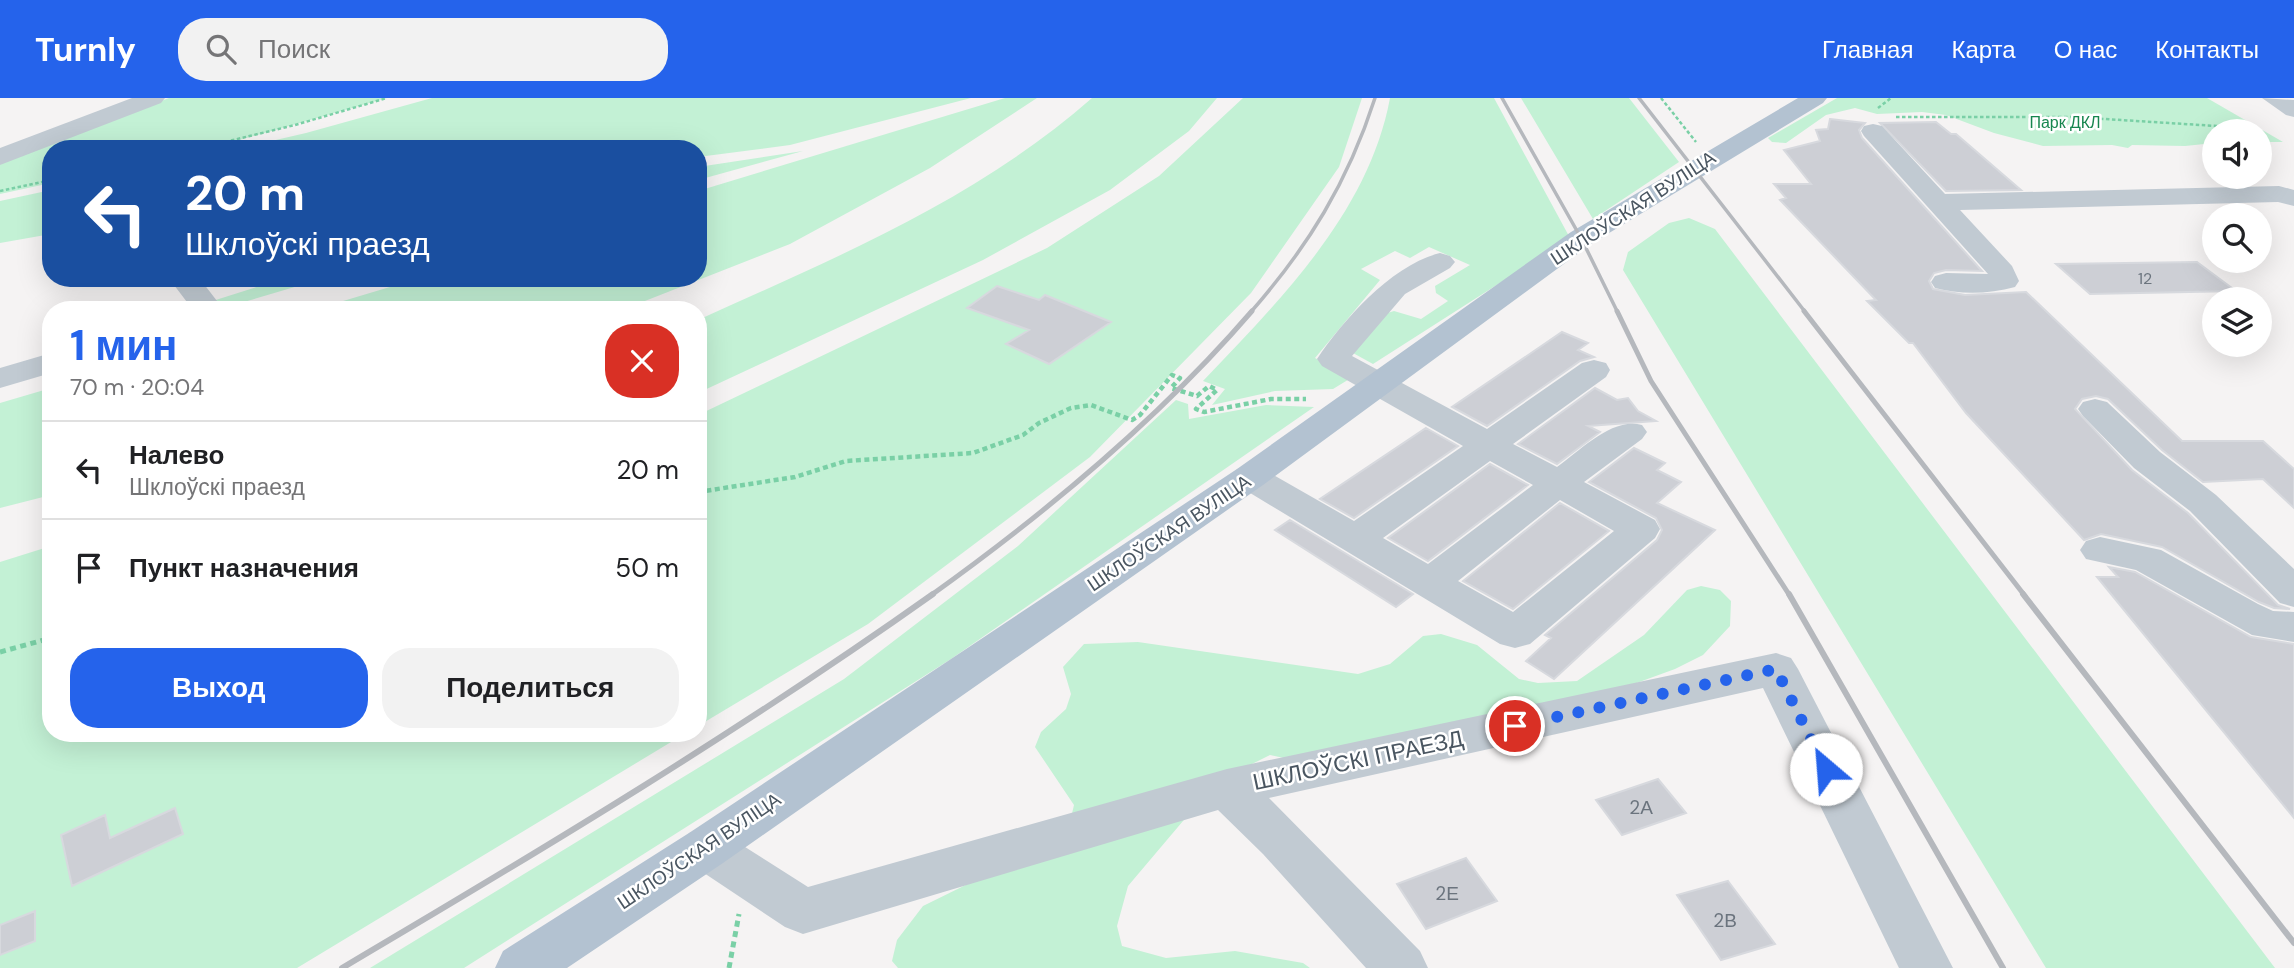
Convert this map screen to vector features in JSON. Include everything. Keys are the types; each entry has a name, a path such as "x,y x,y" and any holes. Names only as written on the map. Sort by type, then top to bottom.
{"main road":[{"name":"ШКЛОЎСКАЯ ВУЛІЦА","path":"522,968 706,848 1250,477 1581,238 1815,98"}],"street":[{"path":"0,138 106,98"},
{"path":"44,140 153,98"},
{"path":"2274,98 2294,110"},
{"path":"1883,124 1939,202 2002,272 2004,281 1991,285 1946,282"},
{"path":"0,157 42,141"},
{"path":"1939,202 2279,194 2294,198"},
{"path":"1250,477 1515,633 1641,529 1486,446 1363,396 1333,359 1394,288 1440,262"},
{"path":"191,287 202,301"},
{"path":"0,378 42,366"},
{"path":"1355,539 1594,370"},
{"path":"2095,409 2147,460 2203,503 2294,593"},
{"path":"1430,583 1557,484 1630,432"},
{"path":"2100,550 2147,559 2243,614 2267,625 2294,627"},
{"name":"ШКЛОЎСКІ ПРАЕЗД","path":"1227,788 1776,669 1926,968"},
{"path":"706,848 803,911 1227,788"},
{"name":"ШКЛОЎСКІ ПРАЕЗД","path":"1227,788 1280,839 1401,968"}],"path":[{"path":"233,140 387,98"},
{"path":"1661,98 1711,158"},
{"path":"1883,124 2029,116 2202,123"},
{"path":"0,191 42,182"},
{"path":"707,491 795,477 846,461 973,453 1023,435 1071,408 1091,405 1132,420 1140,415 1172,375 1180,378 1171,388 1198,396 1209,386 1217,390 1196,409 1204,412 1271,399 1363,396"},
{"path":"0,652 42,640"},
{"path":"729,968 747,874"}],"green space":[{"path":"169,98 387,98 240,140 60,140"},
{"path":"432,98 971,98 790,145 707,156 707,140 275,140"},
{"path":"1005,98 1037,98 930,168 790,244 707,277 707,188"},
{"path":"1092,98 1217,98 1189,131 1110,190 983,260 707,389 707,316 904,224 1001,167"},
{"path":"1243,98 1362,98 1339,167 1251,293 1090,457 868,624 707,721 707,411 1047,248 1159,176"},
{"path":"1390,98 1494,98 1570,238 1373,364 1353,353 1384,314 1394,311 1421,319 1448,301 1436,293 1435,286 1470,265 1429,247 1410,258 1395,251 1361,269 1380,280 1315,358 1351,378 1333,389 1275,391 1212,405 1225,389 1203,381 1290,286 1318,252 1342,216 1363,179 1379,140"},
{"path":"1521,98 1629,98 1679,162 1593,219"},
{"name":"Парк ДКЛ","path":"1837,98 2207,98 2243,119 2202,119 2202,144 2132,145 2128,148 2112,145 2043,146 1994,133 1946,115 1922,112 1877,114 1855,108 1826,115 1786,143 1772,142 1768,138"},
{"name":"Парк ДКЛ","path":"2272,136 2283,142 2272,142"},
{"path":"42,147 42,185 0,194 0,163"},
{"path":"803,151 707,178 707,166"},
{"path":"42,192 42,236 0,243 0,201"},
{"path":"1689,218 1715,229 2275,968 2046,968 1623,270 1628,252 1669,223"},
{"path":"257,287 295,287 247,301 212,301"},
{"path":"390,287 681,287 645,301 343,301"},
{"path":"42,391 42,497 0,508 0,403"},
{"path":"1176,400 1188,404 1189,419 1266,405 1314,407 951,659 464,968 370,968 844,679 1018,546"},
{"path":"42,549 42,742 671,742 297,968 0,968 0,562"},
{"path":"1701,586 1720,590 1731,601 1730,626 1703,655 1675,669 1475,742 1312,764 1270,755 1216,782 1128,886 1117,926 1122,946 1166,958 1235,951 1303,963 1310,968 898,968 892,961 897,940 923,906 1039,849 1070,822 1074,805 1035,747 1041,732 1066,709 1071,694 1063,667 1084,644 1138,642 1358,674 1390,664 1423,636 1441,634 1477,645 1519,679 1538,683 1577,681 1644,635 1687,590"}],"building":[{"path":"1830,119 1865,123 1859,130 1862,138 1982,271 1946,270 1934,273 1929,281 1933,289 1965,295 2026,292 2182,441 2263,441 2294,469 2294,508 2263,479 2203,482 2162,450 2108,399 2096,396 2082,399 2075,409 2132,470 2188,513 2278,605 2290,609 2274,608 2259,602 2162,547 2101,534 2084,540 1966,413 1913,343 1909,343 1867,301 1876,300 1780,200 1786,198 1774,184 1811,184 1784,150 1820,141 1816,130 1828,129"},
{"path":"1936,122 1951,134 1956,134 2021,190 1946,191 1880,123"},
{"path":"2197,262 2202,266 2202,273 2212,273 2231,287 2202,287 2202,292 2090,294 2056,264"},
{"path":"997,286 1039,300 1045,295 1111,322 1049,364 1006,344 1029,330 967,308"},
{"path":"1562,332 1588,343 1578,350 1594,357 1580,361 1487,426 1452,407"},
{"path":"1595,388 1617,400 1628,398 1638,411 1656,421 1588,426 1600,432 1557,464 1518,444"},
{"path":"1426,428 1458,446 1354,518 1320,499"},
{"path":"1634,448 1665,463 1657,470 1681,482 1657,503 1715,530 1554,679 1526,661 1551,638 1545,635 1657,540 1662,530 1656,518 1589,482"},
{"path":"1490,464 1528,485 1428,561 1388,538"},
{"path":"1560,503 1609,531 1513,609 1463,581"},
{"path":"1290,520 1413,594 1396,607 1275,530"},
{"path":"2109,567 2135,572 2251,637 2294,644 2294,818 2097,577 2118,577"},
{"path":"1658,779 1686,813 1622,835 1596,800"},
{"path":"175,808 183,834 72,886 61,835 105,815 110,838"},
{"path":"1466,858 1497,901 1426,929 1397,884"},
{"path":"1728,881 1775,944 1721,960 1677,895"},
{"path":"35,911 35,941 0,955 0,925"}],"railway":[{"path":"1250,313 1290,263 1324,212 1352,158 1375,98"},
{"path":"1502,98 1581,238 1618,313"},
{"path":"1639,98 1806,313"},
{"path":"930,596 1016,532 1100,463 1179,389 1252,311"},
{"path":"1617,311 1651,381 1790,596"},
{"path":"1804,311 2025,596"},
{"path":"342,968 715,741 933,594"},
{"path":"1789,594 2003,968"},
{"path":"2023,594 2294,943"}],"route":[{"path":"1515,726 1776,669 1826,769"}]}
